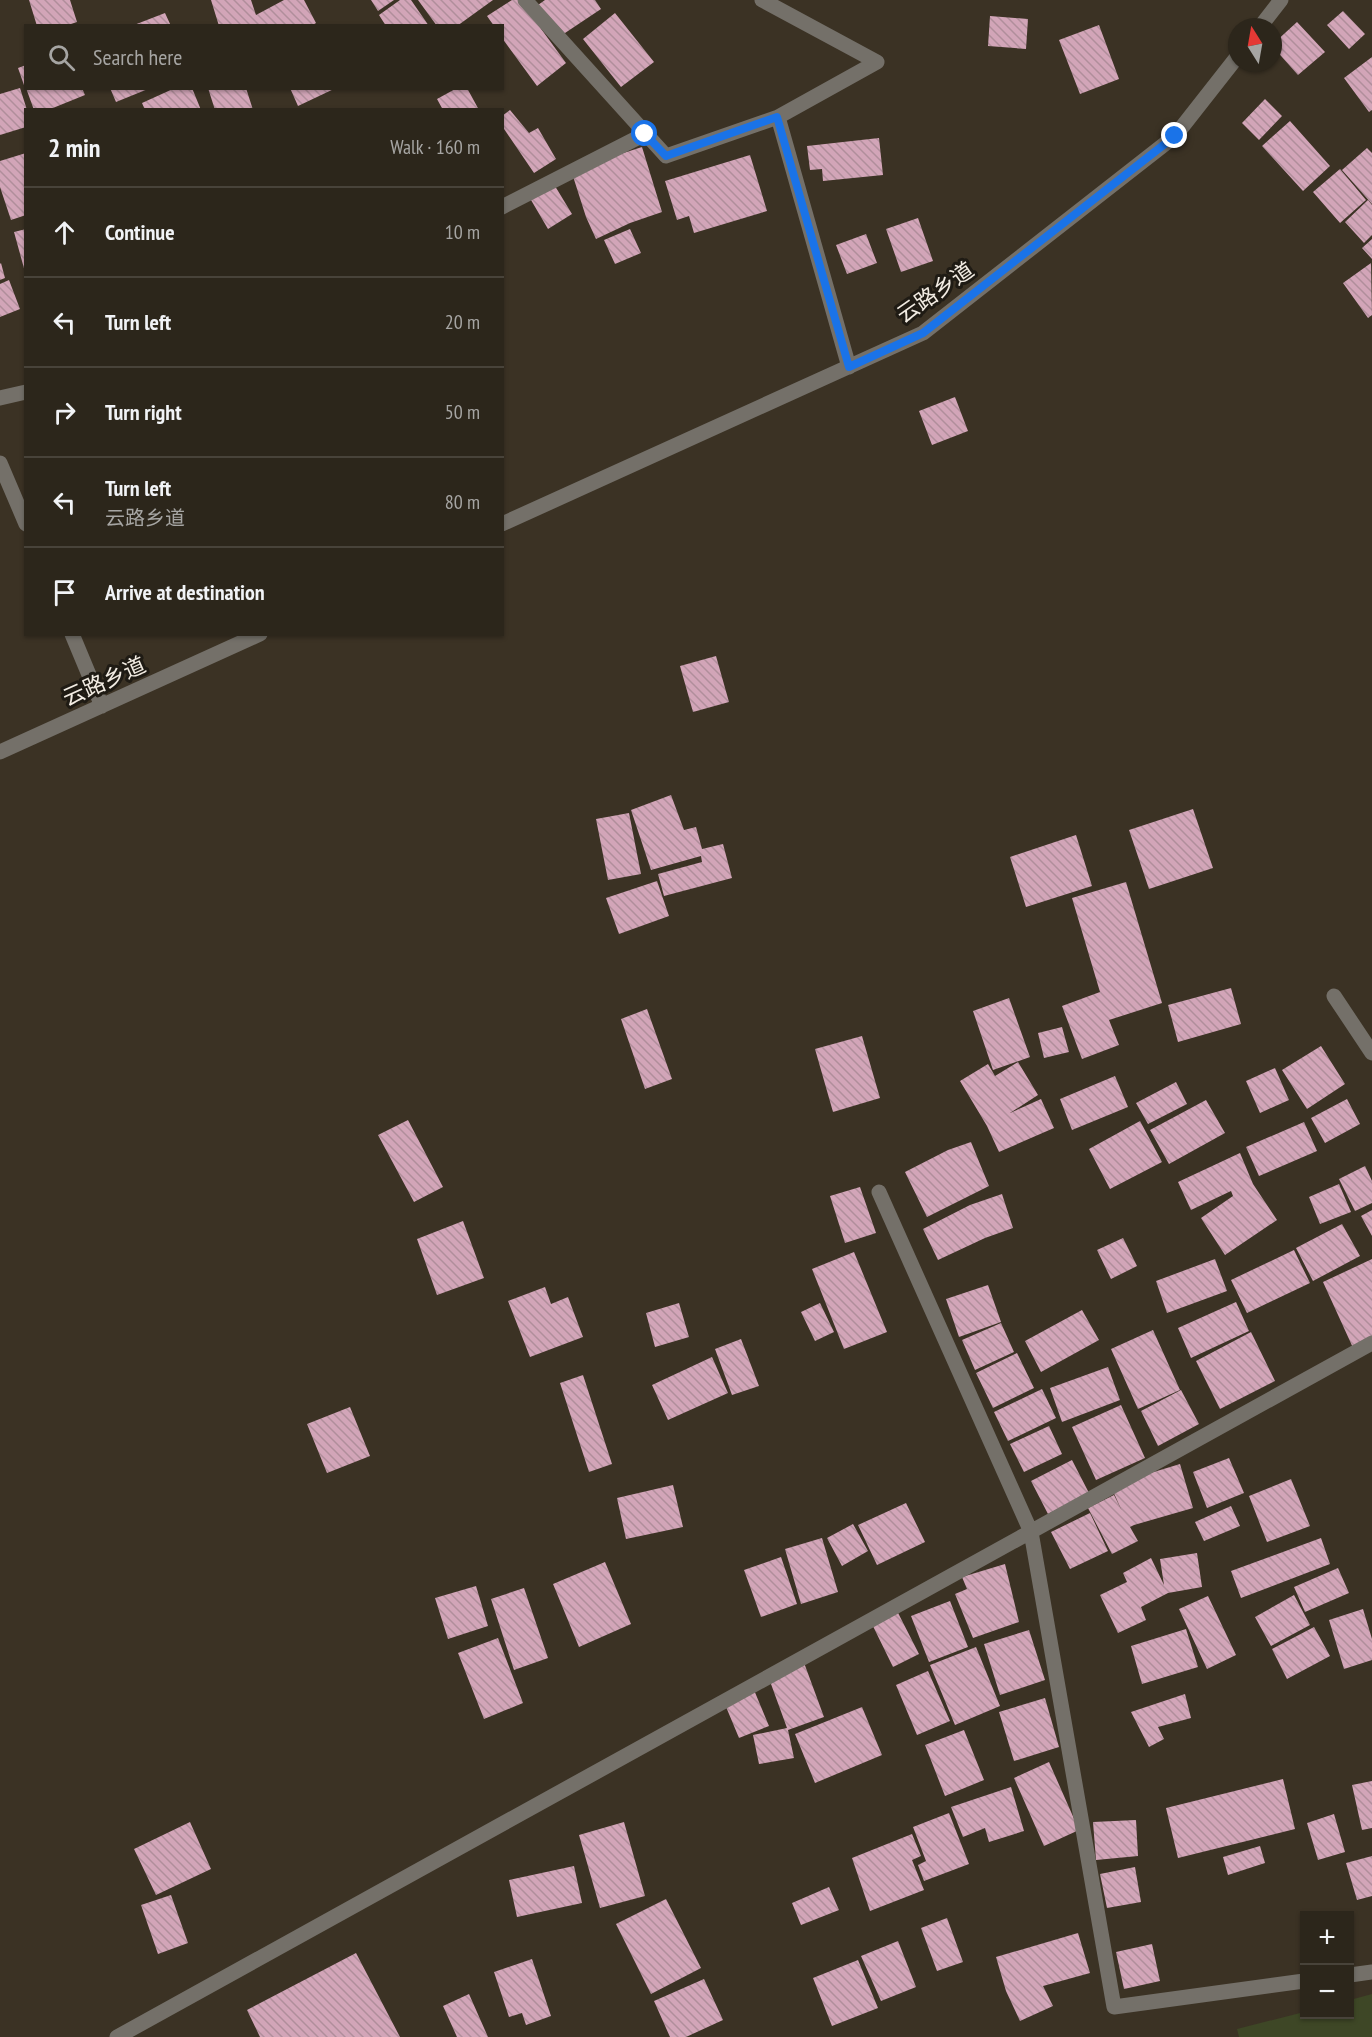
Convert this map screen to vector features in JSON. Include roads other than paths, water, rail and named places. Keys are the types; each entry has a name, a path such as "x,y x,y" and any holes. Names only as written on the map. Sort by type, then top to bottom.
{"street":[{"path":"525,0 666,156 777,117 877,62 762,0"},
{"path":"1267,18 1281,0"},
{"name":"云路乡道","path":"504,524 923,333 1175,136 1228,68"},
{"path":"777,117 849,367"},
{"path":"504,206 645,134"},
{"path":"0,399 24,393"},
{"path":"0,463 24,519"},
{"path":"73,636 102,706"},
{"name":"云路乡道","path":"0,752 256,636"},
{"path":"1334,996 1372,1053"},
{"path":"879,1192 1031,1532 1114,2007 1300,1982"},
{"path":"117,2037 1372,1343"},
{"path":"1354,1974 1372,1972"}]}
